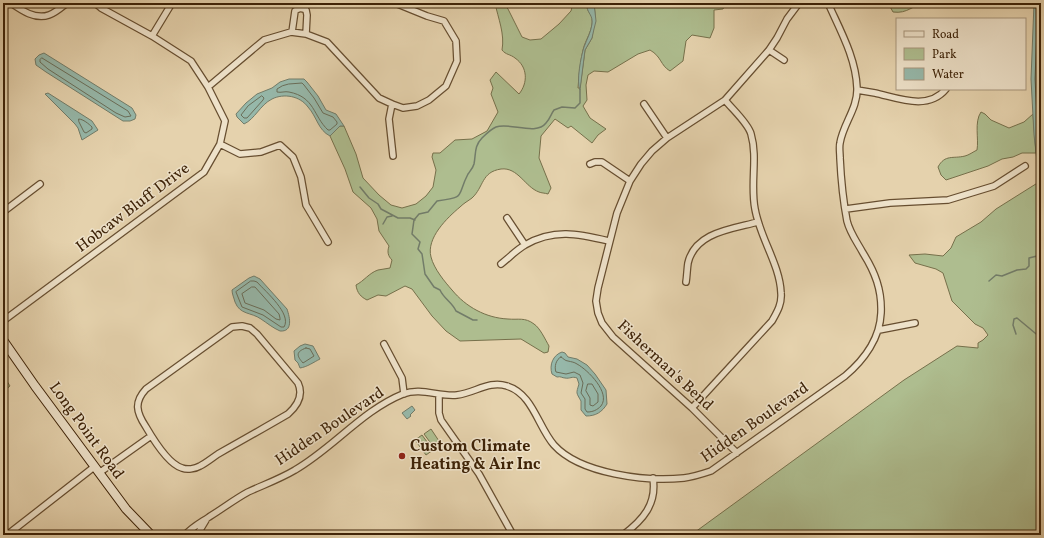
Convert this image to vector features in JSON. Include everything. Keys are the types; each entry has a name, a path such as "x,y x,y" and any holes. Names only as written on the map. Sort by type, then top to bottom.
{"main road":[{"name":"Long Point Road","path":"3,340 126,509 151,535"}],"street":[{"path":"10,3 27,13 38,17 48,15 67,3"},
{"name":"Hobcaw Bluff Drive","path":"3,321 204,172 220,144 225,121 208,87 191,61 152,36 101,8 95,3"},
{"path":"152,36 172,3"},
{"path":"208,87 264,40 292,32 306,34 327,42 379,98 403,108 417,106 429,100 446,86 457,61 456,41 444,21 395,3"},
{"name":"Fisherman's Bend","path":"737,453 692,408 614,337 602,323 598,313 596,301 609,241 617,213 630,181 641,164 652,151 667,138 725,100 769,50 787,19 799,3"},
{"name":"Hidden Boulevard","path":"185,535 193,527 246,493 296,470 376,410 389,401 404,394 423,392 439,395 456,395 488,385 495,384 509,386 527,401 554,446 567,456 602,471 628,476 672,479 699,476 711,472 858,366 879,330 881,313 880,295 878,280 870,263 852,236 848,221 840,168 840,143 845,126 852,114 857,90 856,73 849,51 828,3"},
{"path":"292,32 295,11 302,8 306,10 307,15 306,34"},
{"path":"769,50 784,60"},
{"path":"857,90 914,102 926,101 936,97 945,90"},
{"path":"692,408 772,322 779,307 781,294 778,276 754,207 754,148 750,132 725,100"},
{"path":"392,104 389,119 393,156"},
{"path":"644,104 667,138"},
{"path":"220,144 240,154 261,152 280,145 293,157 301,177 306,205 328,242"},
{"path":"590,164 602,162 630,181"},
{"path":"846,209 890,203 948,200 994,186 1025,166"},
{"path":"3,212 40,184"},
{"path":"507,218 525,245"},
{"path":"686,282 688,262 694,249 703,240 720,232 758,222"},
{"path":"501,264 525,245 539,238 559,233 576,234 609,241"},
{"path":"879,330 915,323"},
{"path":"242,326 250,328 300,386 299,401 294,409 288,414 199,466 191,469 182,468 175,465 151,436 141,420 137,409 139,397 150,386 232,327 242,326"},
{"path":"384,344 402,378 404,394"},
{"path":"439,395 439,413 442,420 480,474 513,535"},
{"path":"7,535 97,470 151,436"},
{"path":"624,535 646,514 653,497 653,478"},
{"name":"Hidden Boulevard","path":"197,535 206,519"}],"green space":[{"path":"495,3 503,3 508,9 522,37 530,40 541,39 559,24 571,11 573,3 589,3 587,8 591,16 592,26 582,55 578,88 580,88 585,50 592,38 595,14 594,3 618,3 637,7 652,3 726,3 723,9 714,10 714,28 710,38 692,35 686,41 683,61 670,71 664,66 657,55 650,50 638,54 608,72 594,71 588,75 586,85 587,100 583,106 590,118 606,129 598,135 592,143 571,126 568,128 555,119 541,136 539,158 551,188 548,194 534,189 512,171 501,169 495,171 486,177 472,198 449,217 435,236 430,250 432,262 446,283 458,296 464,302 484,314 500,318 531,322 538,328 549,346 548,352 544,353 521,339 460,341 446,331 432,316 412,289 405,286 386,296 378,295 367,300 361,296 356,285 375,271 390,268 392,260 388,254 389,246 379,231 377,219 371,208 353,192 345,169 330,136 340,126 344,126 356,154 363,178 391,205 402,208 416,204 426,196 433,187 436,170 432,157 433,153 440,153 455,140 472,139 487,131 498,112 491,94 493,88 490,80 496,72 519,94 524,85 525,75 522,66 515,58 502,50 503,38"},
{"path":"888,3 926,3 903,12 893,12"},
{"path":"981,112 991,120 1009,128 1024,122 1033,114 1036,153 1022,153 1013,157 1002,159 988,166 946,180 941,175 938,167 943,160 965,156 977,150 977,126"},
{"path":"1039,182 1041,196 1041,535 811,535 809,533 806,535 691,535 904,380 957,346 978,348 978,343 988,335 983,328 975,324 952,301 943,273 936,269 915,263 909,255 925,254 943,256 951,248 956,237 981,222 996,209"},
{"path":"3,375 10,386 3,392"},
{"path":"431,429 441,444 435,449 424,434"},
{"path":"422,435 433,450 426,455 415,440"}],"water":[{"path":"589,3 594,3 596,21 592,38 585,50 580,90 580,62 592,24 592,19 587,7"},
{"path":"618,3 652,3 635,6"},
{"path":"1034,3 1041,3 1041,196 1034,135 1031,79"},
{"path":"44,53 132,108 136,115 135,119 123,121 36,65 35,59"},
{"path":"289,79 304,79 318,96 326,110 336,114 344,126 340,126 330,136 320,127 305,103 296,98 287,96 272,99 244,124 237,117 236,114 257,94"},
{"path":"48,93 92,121 98,130 82,140 78,128 45,94"},
{"path":"254,276 260,279 287,309 290,324 284,331 280,331 272,327 257,317 243,311 237,306 232,290"},
{"path":"305,344 313,346 320,359 308,366 300,368 295,360 294,351"},
{"path":"562,352 568,357 577,359 587,365 606,390 607,404 598,413 586,416 581,410 581,401 577,393 579,384 577,378 557,377 552,374 552,361 556,355"},
{"path":"412,406 415,410 407,419 402,413"}],"waterway":[{"path":"477,320 473,320 456,311 440,290 434,287 425,274 422,254 418,249 420,242 412,234 414,220 419,214 428,212 437,201 457,197 459,195 468,174 474,165 479,141 490,130 502,126 529,129 542,127 554,110 562,107 575,108 580,103 580,90"},
{"path":"360,187 369,198 378,204 381,209 398,218 410,218 415,220"},
{"path":"383,224 387,217 392,216"},
{"path":"989,281 996,275 1002,276 1017,270 1026,269 1029,266 1029,258 1041,255"},
{"path":"1016,334 1013,325 1014,319 1017,318 1041,338"}],"place":[{"name":"Custom Climate Heating & Air Inc","path":"402,456"}]}
